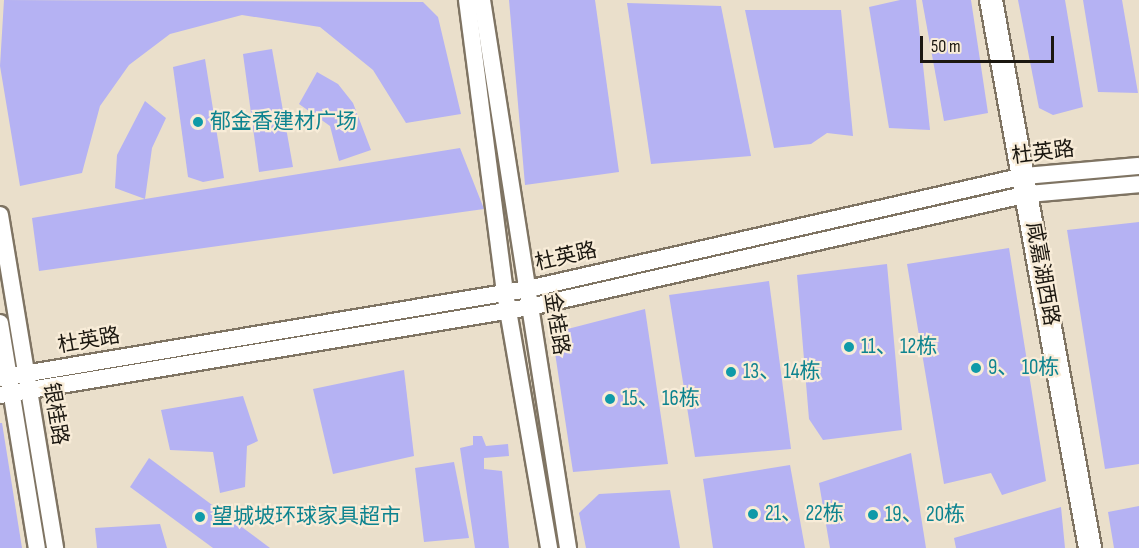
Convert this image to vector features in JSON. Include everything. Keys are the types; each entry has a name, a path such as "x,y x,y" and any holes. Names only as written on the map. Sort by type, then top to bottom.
{"main road":[{"name":"咸嘉湖西路","path":"991,0 1030,184 1100,548"},
{"name":"咸嘉湖西路","path":"1001,0 1090,548"}],"street":[{"path":"467,0 505,293 549,548"},
{"name":"金桂路","path":"482,0 568,548"},
{"name":"杜英路","path":"5,386 528,289 1030,184 1139,165"},
{"name":"杜英路","path":"27,382 530,307 1030,184 1139,184"},
{"name":"银桂路","path":"0,215 55,548"},
{"name":"银桂路","path":"0,323 5,386 37,548"}],"building":[{"path":"4,0 423,2 438,17 461,114 406,123 373,70 320,27 242,15 170,34 129,65 100,106 82,173 20,186 0,66"},
{"path":"509,0 595,0 619,172 525,185"},
{"path":"900,0 916,0 930,130 889,128 869,7"},
{"path":"922,0 971,0 988,113 944,121"},
{"path":"1018,0 1065,0 1083,107 1053,115 1039,108"},
{"path":"1083,0 1122,0 1138,93 1098,92"},
{"path":"627,3 721,6 751,156 651,164"},
{"path":"745,10 841,10 853,136 827,133 811,144 774,148"},
{"path":"272,49 293,167 259,172 243,54"},
{"name":"郁金香建材广场","path":"205,59 224,178 203,182 188,177 173,67"},
{"path":"317,72 338,84 353,103 371,150 339,161 330,126 299,104"},
{"path":"145,101 166,118 152,148 145,199 115,188 117,155"},
{"path":"460,148 484,209 39,271 32,218"},
{"path":"1139,222 1139,464 1105,469 1067,230"},
{"name":"9、 10栋","path":"1009,248 1046,481 1002,495 991,473 944,484 907,264"},
{"name":"11、 12栋","path":"887,264 902,430 823,440 809,419 797,275"},
{"name":"13、 14栋","path":"769,281 791,449 695,457 669,295"},
{"name":"15、 16栋","path":"645,309 668,464 573,472 552,333"},
{"path":"404,370 414,456 333,474 313,389"},
{"path":"243,396 258,441 247,446 245,487 220,493 213,452 170,450 161,410"},
{"path":"0,423 2,423 22,548 0,548"},
{"path":"473,436 482,436 486,446 508,444 509,456 484,458 484,469 502,471 509,548 475,548 460,448 473,445"},
{"name":"19、 20栋","path":"911,453 926,548 830,548 819,483"},
{"name":"望城坡环球家具超市","path":"149,458 270,548 213,548 130,487"},
{"path":"454,462 469,538 424,542 415,468"},
{"name":"21、 22栋","path":"790,465 805,548 713,548 703,479"},
{"path":"670,490 680,548 586,548 579,513 599,494"},
{"path":"1139,506 1139,548 1114,548 1108,512"},
{"path":"1061,507 1065,548 956,548 954,538"},
{"path":"160,524 167,548 97,548 95,528"}],"place":[{"name":"郁金香建材广场","path":"198,122"},
{"name":"11、 12栋","path":"849,347"},
{"name":"9、 10栋","path":"976,368"},
{"name":"13、 14栋","path":"731,372"},
{"name":"15、 16栋","path":"610,399"},
{"name":"21、 22栋","path":"753,514"},
{"name":"19、 20栋","path":"873,515"},
{"name":"望城坡环球家具超市","path":"200,517"}]}
